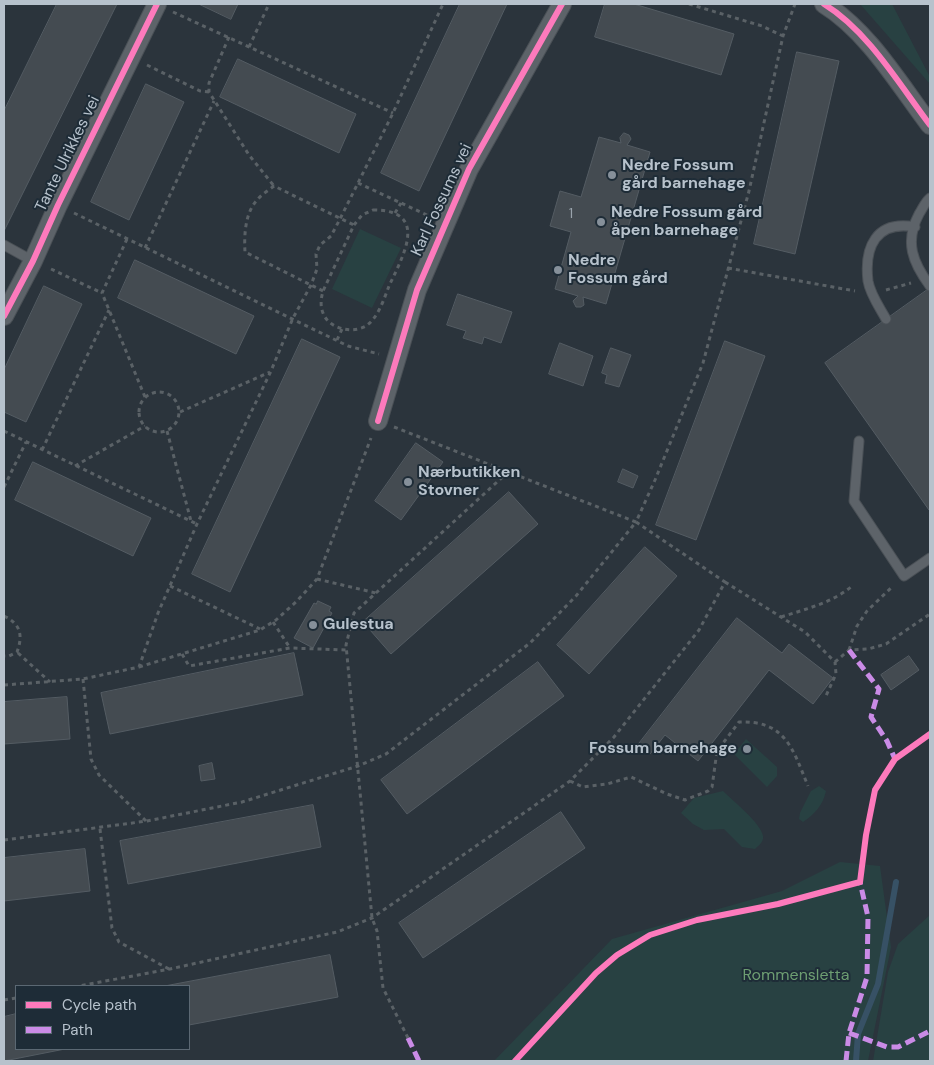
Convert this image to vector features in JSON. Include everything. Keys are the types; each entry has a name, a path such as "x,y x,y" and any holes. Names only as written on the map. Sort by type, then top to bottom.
{"street":[{"name":"Tante Ulrikkes vei","path":"4,316 33,261 58,205 156,4"},
{"name":"Karl Fossums vei","path":"378,421 417,290 469,169 562,4"},
{"path":"824,4 833,9 866,40 930,125"}],"lane":[{"path":"930,198 917,219 910,241 915,263 930,286"},
{"path":"886,320 872,294 868,282 868,262 872,242 881,231 892,226 902,224 915,227"},
{"path":"4,245 33,261"},
{"path":"858,441 854,501 904,576 930,558"}],"path":[{"path":"156,4 392,113"},
{"path":"249,47 269,4"},
{"path":"139,667 158,613 197,524 271,371 293,318 311,284 317,269 316,254 320,245 331,236 340,219 443,4"},
{"path":"689,4 762,26 783,36"},
{"path":"705,9 706,4"},
{"path":"4,840 100,829 242,802 358,766 386,754 530,643 576,596 636,522 703,363 749,191 783,36 795,4"},
{"path":"229,37 209,83 209,92 249,155 274,186 354,225"},
{"path":"130,56 200,91 209,92"},
{"path":"145,248 214,101"},
{"path":"358,183 445,224"},
{"path":"274,186 256,200 244,233 245,252 323,290"},
{"path":"396,213 401,203"},
{"path":"58,205 348,346 397,358"},
{"path":"373,210 386,210 396,213 404,221 408,233 407,249 376,315 366,326 354,330 342,329 331,323 323,314 320,302 323,290 354,225 362,215 373,210"},
{"path":"102,293 127,239"},
{"path":"33,261 102,293 145,397"},
{"path":"728,268 872,294 909,284"},
{"path":"42,450 109,310"},
{"path":"337,340 342,329"},
{"path":"180,413 271,371"},
{"path":"156,392 169,394 178,403 180,413 176,424 167,431 155,432 145,426 139,416 140,405 145,397 156,392"},
{"path":"4,684 83,679 139,667 260,630 273,622 296,602 317,579 378,421 636,522 725,582 805,632 835,662 836,674 824,698"},
{"path":"75,466 145,426"},
{"path":"4,431 197,524"},
{"path":"167,431 191,521"},
{"path":"4,487 26,442"},
{"path":"408,1038 383,988 377,931 372,918 346,645 354,613 508,472"},
{"path":"835,662 849,650 857,626 867,611 904,576"},
{"path":"317,579 376,593"},
{"path":"84,985 170,969 338,932 372,918 570,781 614,737 699,630 725,582"},
{"path":"170,586 260,630"},
{"path":"780,617 822,604 843,594 851,587"},
{"path":"849,650 868,649 886,644 930,614"},
{"path":"4,616 13,620 18,627 21,640 17,652 4,656"},
{"path":"273,622 290,648"},
{"path":"182,654 189,666 290,648 347,650"},
{"path":"17,652 51,682"},
{"path":"83,679 91,759 99,775 147,821"},
{"path":"570,781 583,787 607,784 631,777 667,794 685,800 708,791 712,786 716,751 739,722 752,722 780,733 787,740 808,786"},
{"path":"100,829 112,928 120,942 170,969"}],"green space":[{"path":"860,4 892,4 930,77 930,84"},
{"path":"360,229 401,248 372,308 332,289"},
{"path":"746,739 777,767 777,776 767,787 734,754"},
{"path":"819,786 826,791 823,801 815,812 803,822 799,819 800,813 811,791"},
{"path":"723,791 752,819 761,831 763,840 755,849 742,847 724,829 704,830 693,824 681,813 694,798"},
{"name":"Rommensletta","path":"840,862 880,866 891,947 868,1061 494,1061 612,939 782,891"},
{"path":"930,915 930,1061 873,1061 888,972 898,944"}],"building":[{"path":"57,4 117,4 4,231 4,111"},
{"path":"199,4 238,4 231,19"},
{"path":"460,4 507,4 419,191 381,173"},
{"path":"605,4 634,4 734,34 721,75 595,37"},
{"path":"797,52 839,61 795,254 754,244"},
{"path":"238,59 356,114 339,153 220,97"},
{"path":"146,84 184,102 129,220 91,202"},
{"path":"624,133 629,135 631,139 627,145 650,152 606,304 583,297 584,305 576,307 573,301 578,296 555,289 571,232 550,226 560,191 581,197 599,137 621,143 620,138"},
{"path":"135,260 254,316 236,354 118,298"},
{"path":"44,286 82,304 26,422 4,412 4,370"},
{"path":"930,288 930,508 929,510 825,363"},
{"path":"458,294 512,312 501,343 484,337 482,344 463,338 466,331 447,325"},
{"path":"302,339 340,357 230,592 192,574"},
{"path":"725,341 765,356 696,540 656,525"},
{"path":"560,343 593,356 583,386 549,374"},
{"path":"611,348 631,355 619,387 605,383 607,375 602,373"},
{"path":"416,443 443,462 401,520 375,501"},
{"path":"33,462 151,518 133,556 15,500"},
{"path":"623,469 638,476 633,488 618,482"},
{"path":"509,492 538,524 391,654 363,622"},
{"path":"645,547 677,576 589,674 557,645"},
{"name":"Gulestua","path":"318,601 331,607 329,611 332,613 313,648 294,638 314,603 316,604"},
{"path":"737,618 782,653 789,644 833,678 813,704 769,670 698,761 665,735 650,754 638,745"},
{"path":"294,653 303,695 110,734 101,693"},
{"path":"909,656 919,670 891,690 881,675"},
{"path":"538,662 564,696 407,814 381,780"},
{"path":"67,697 70,739 4,744 4,702"},
{"path":"212,763 215,779 201,781 199,766"},
{"path":"313,805 321,847 128,884 120,841"},
{"path":"561,812 585,848 423,958 399,923"},
{"path":"85,849 90,891 4,901 4,858"},
{"path":"330,955 338,997 190,1025 190,985 170,985"},
{"path":"15,1014 15,1050 60,1050 4,1061 4,1017"}],"waterway":[{"path":"856,1061 858,1034 878,984 896,882"}],"marked path":[{"path":"849,650 879,689 871,717 887,741 895,759"},
{"path":"846,1061 849,1033 867,977 868,917 860,882"},
{"path":"849,1033 887,1047 898,1047 930,1031"},
{"path":"408,1038 419,1061"}],"cycle path":[{"path":"4,316 33,261 58,205 157,4"},
{"path":"378,421 417,290 469,169 562,4"},
{"path":"824,4 840,15 869,43 930,125"},
{"path":"515,1061 596,973 617,955 650,935 697,920 778,904 860,882 866,835 875,790 895,759 930,734"}],"place":[{"name":"Nedre Fossum gård barnehage","path":"612,175"},
{"name":"Nedre Fossum gård åpen barnehage","path":"601,222"},
{"name":"Nedre Fossum gård","path":"558,270"},
{"name":"Nærbutikken Stovner","path":"408,482"},
{"name":"Gulestua","path":"313,625"},
{"name":"Fossum barnehage","path":"747,749"}]}
